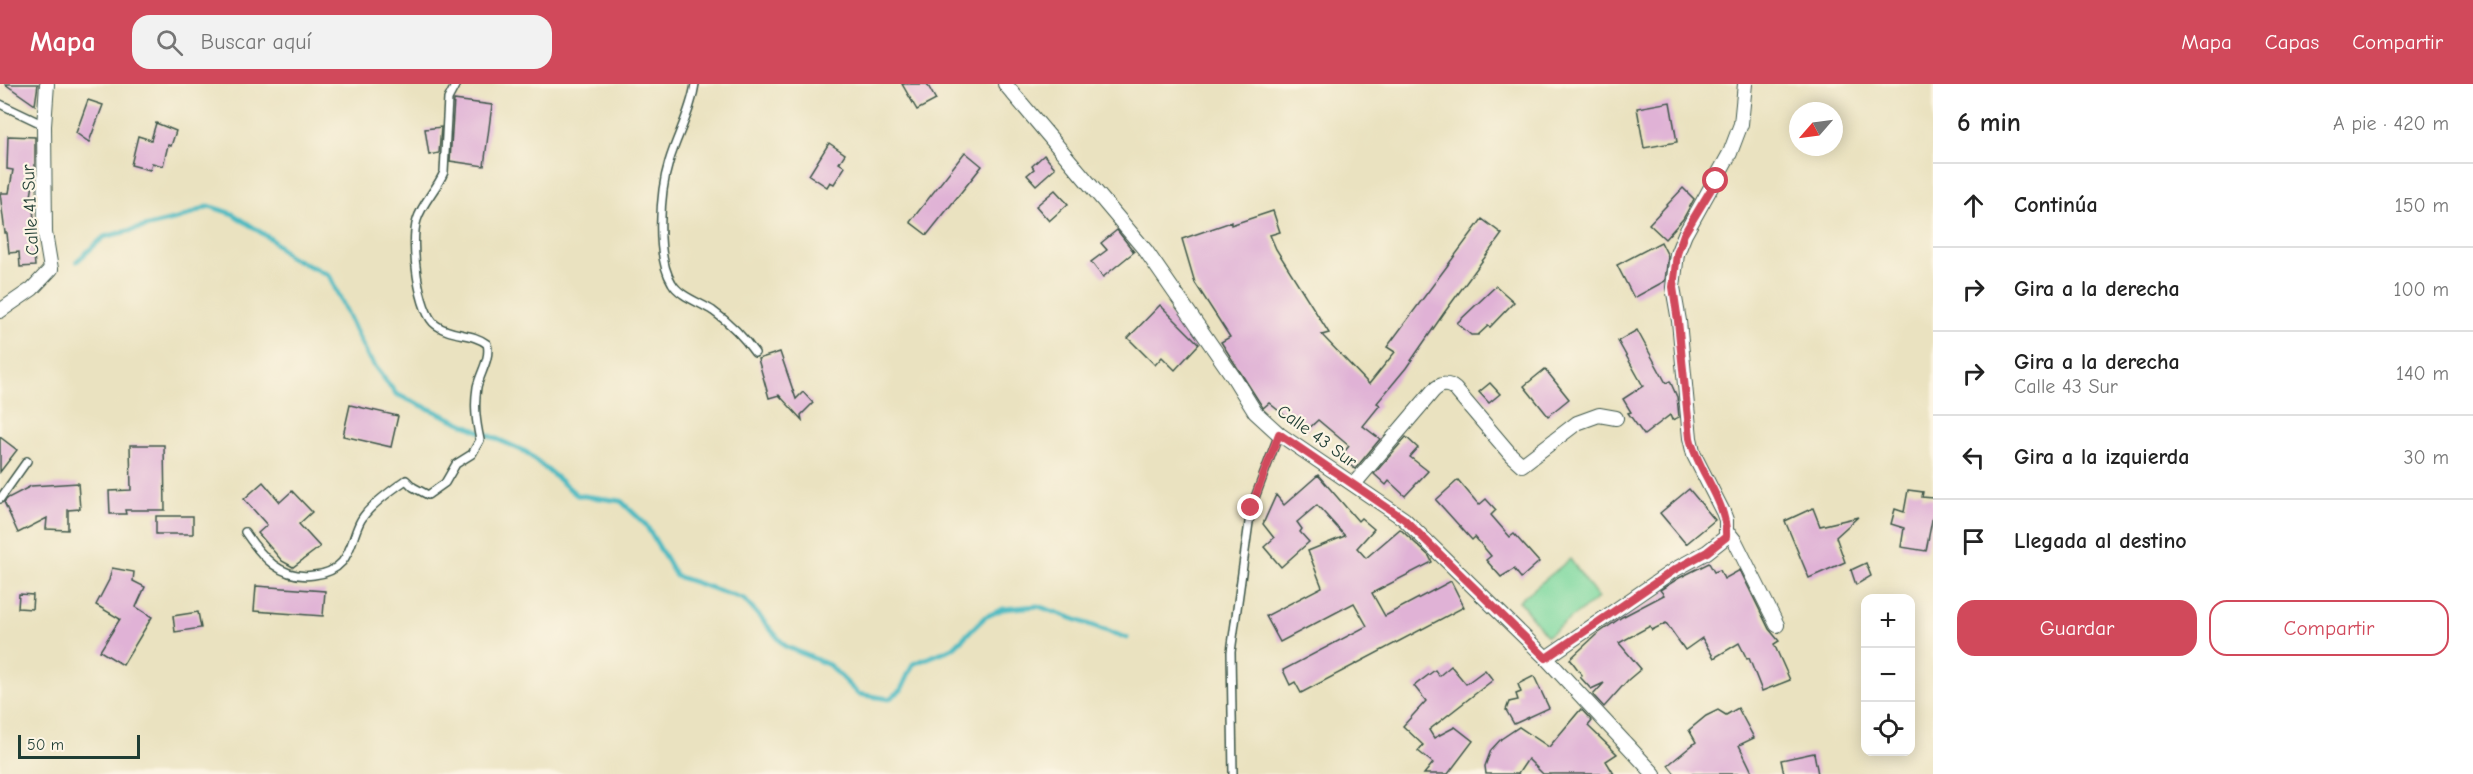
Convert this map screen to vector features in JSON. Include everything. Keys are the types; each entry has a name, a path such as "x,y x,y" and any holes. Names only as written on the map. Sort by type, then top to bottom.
{"street":[{"name":"Calle 41 Sur","path":"0,311 32,289 51,269 45,233 44,126 47,84"},
{"name":"Calle 43 Sur","path":"1005,84 1146,251 1255,412 1279,434 1404,519 1546,658 1654,774"},
{"path":"1726,537 1726,520 1694,455 1690,438 1673,287 1677,254 1684,234 1716,181 1741,124 1745,84"},
{"path":"1354,484 1432,391 1444,384 1450,384 1455,389 1522,465 1577,423 1599,415 1616,418"},
{"path":"1546,658 1674,570 1731,536 1736,541 1777,625"}],"lane":[{"path":"245,532 266,560 284,572 303,577 326,573 342,563 362,518 393,490 406,480 413,488 428,495 445,483 456,464 472,453 480,440 474,412 477,388 489,353 487,344 474,337 455,335 441,329 428,319 423,305 416,260 417,220 440,183 444,172 448,99 456,84"},
{"path":"695,84 692,104 669,161 661,219 663,253 672,284 734,327 755,353"},
{"path":"0,104 44,126"},
{"path":"1233,774 1232,640 1251,508 1279,434"},
{"path":"0,499 27,461"}],"green space":[{"path":"1570,559 1598,598 1547,636 1519,601"}],"building":[{"path":"5,84 38,84 35,105"},
{"path":"902,84 927,84 936,100 917,110"},
{"path":"88,100 103,105 89,142 76,133"},
{"path":"454,100 492,105 484,166 450,161"},
{"path":"1670,102 1677,142 1644,148 1637,108"},
{"path":"156,123 176,131 171,146 168,145 163,166 152,163 150,170 131,165 138,136 151,140"},
{"path":"441,127 439,153 429,155 425,129"},
{"path":"8,136 35,137 35,173 29,208 33,208 35,266 20,267 19,252 9,253 0,193 9,193 13,170 7,169"},
{"path":"829,143 845,154 839,163 845,167 834,184 830,182 827,187 809,175"},
{"path":"965,152 982,166 927,235 910,222"},
{"path":"1044,155 1055,168 1036,185 1027,175 1034,169 1032,166"},
{"path":"1683,188 1694,199 1683,219 1665,239 1649,224"},
{"path":"1055,190 1068,204 1049,221 1036,206"},
{"path":"1273,211 1280,232 1270,235 1276,249 1329,333 1322,335 1369,384 1395,352 1387,347 1482,219 1502,234 1406,368 1377,403 1380,405 1363,426 1380,439 1355,469 1340,457 1349,446 1318,420 1305,432 1269,403 1263,408 1221,342 1230,337 1195,283 1182,239 1231,222 1231,225"},
{"path":"1117,230 1134,252 1103,277 1091,262 1107,250 1101,243"},
{"path":"1661,242 1668,256 1665,281 1634,298 1617,265"},
{"path":"1496,286 1514,302 1490,327 1488,326 1478,335 1471,335 1457,323"},
{"path":"1160,305 1199,344 1175,370 1162,357 1155,365 1128,338"},
{"path":"1637,330 1666,383 1670,381 1677,397 1679,417 1672,420 1670,415 1644,435 1628,413 1631,412 1623,399 1643,386 1618,341"},
{"path":"780,352 796,399 803,392 813,403 801,415 802,420 779,395 769,398 758,359"},
{"path":"1545,369 1569,399 1548,416 1524,386"},
{"path":"1490,383 1500,394 1489,403 1479,392"},
{"path":"350,405 398,416 391,447 343,436"},
{"path":"0,437 17,450 0,472"},
{"path":"1406,437 1418,448 1410,457 1428,471 1405,496 1389,481 1386,485 1374,474"},
{"path":"130,445 164,445 165,510 125,510 126,514 110,514 109,491 131,490"},
{"path":"1318,475 1358,521 1361,518 1374,529 1357,548 1366,558 1400,529 1429,556 1432,562 1372,593 1385,616 1451,581 1464,607 1301,693 1295,682 1290,685 1283,670 1367,626 1354,603 1280,642 1266,616 1322,587 1308,551 1345,536 1317,505 1297,522 1302,529 1300,532 1309,542 1281,567 1264,547 1274,538 1263,524 1276,495 1284,505"},
{"path":"1458,480 1479,505 1486,499 1496,510 1491,515 1510,537 1514,534 1539,562 1521,578 1514,569 1501,577 1486,560 1491,556 1475,537 1472,540 1436,500"},
{"path":"263,482 280,502 292,491 312,512 299,524 320,547 293,567 282,561 258,533 267,525 244,499"},
{"path":"78,483 80,509 68,510 68,530 46,529 47,518 18,533 4,502 8,498 31,486"},
{"path":"1689,489 1715,520 1686,544 1660,513"},
{"path":"1908,490 1923,492 1922,497 1933,498 1933,515 1926,551 1901,547 1904,528 1891,524 1895,509 1904,512"},
{"path":"1813,508 1820,526 1858,517 1836,537 1845,562 1809,578 1785,521"},
{"path":"156,516 193,516 193,534 156,534"},
{"path":"1709,563 1714,572 1720,570 1724,579 1740,570 1769,629 1779,641 1774,644 1790,680 1762,691 1749,658 1747,659 1739,643 1714,658 1702,638 1685,650 1666,623 1652,630 1650,626 1619,643 1641,669 1604,707 1593,695 1604,683 1591,689 1580,677 1582,675 1570,659 1596,635 1622,617 1664,595 1660,590"},
{"path":"1866,563 1871,576 1856,585 1851,570"},
{"path":"112,568 134,572 133,581 145,587 136,607 152,617 123,665 100,651 120,619 96,605 109,580"},
{"path":"256,586 325,591 323,616 254,611"},
{"path":"19,594 33,595 32,609 18,608"},
{"path":"198,612 201,628 175,632 173,616"},
{"path":"1451,666 1466,684 1485,670 1493,680 1429,730 1434,738 1455,727 1473,741 1448,774 1424,774 1433,763 1418,751 1423,745 1403,726 1426,701 1414,686 1435,670 1439,676"},
{"path":"1534,676 1549,708 1514,724 1506,710 1509,702 1518,700 1516,694 1521,692 1518,684"},
{"path":"1738,708 1754,738 1739,745 1753,774 1675,774 1668,765 1696,742 1689,730 1706,716 1718,710 1726,715"},
{"path":"1581,709 1592,721 1588,726 1617,754 1606,761 1614,774 1543,774 1528,759 1518,774 1486,774 1485,766 1491,750 1501,739 1519,727 1549,747"},
{"path":"1814,753 1818,774 1784,774 1781,760"}],"waterway":[{"path":"77,261 104,237 181,218 209,206 233,214 271,239 288,256 329,275 368,357 396,394 526,452 577,495 621,501 646,525 676,576 744,599 785,646 829,665 858,694 889,699 901,690 913,664 953,648 985,617 1003,609 1038,606 1127,638"}],"route":[{"path":"1251,508 1279,434 1404,519 1546,658 1674,570 1707,552 1726,537 1726,520 1694,455 1690,438 1673,287 1677,254 1684,234 1716,181"}]}
